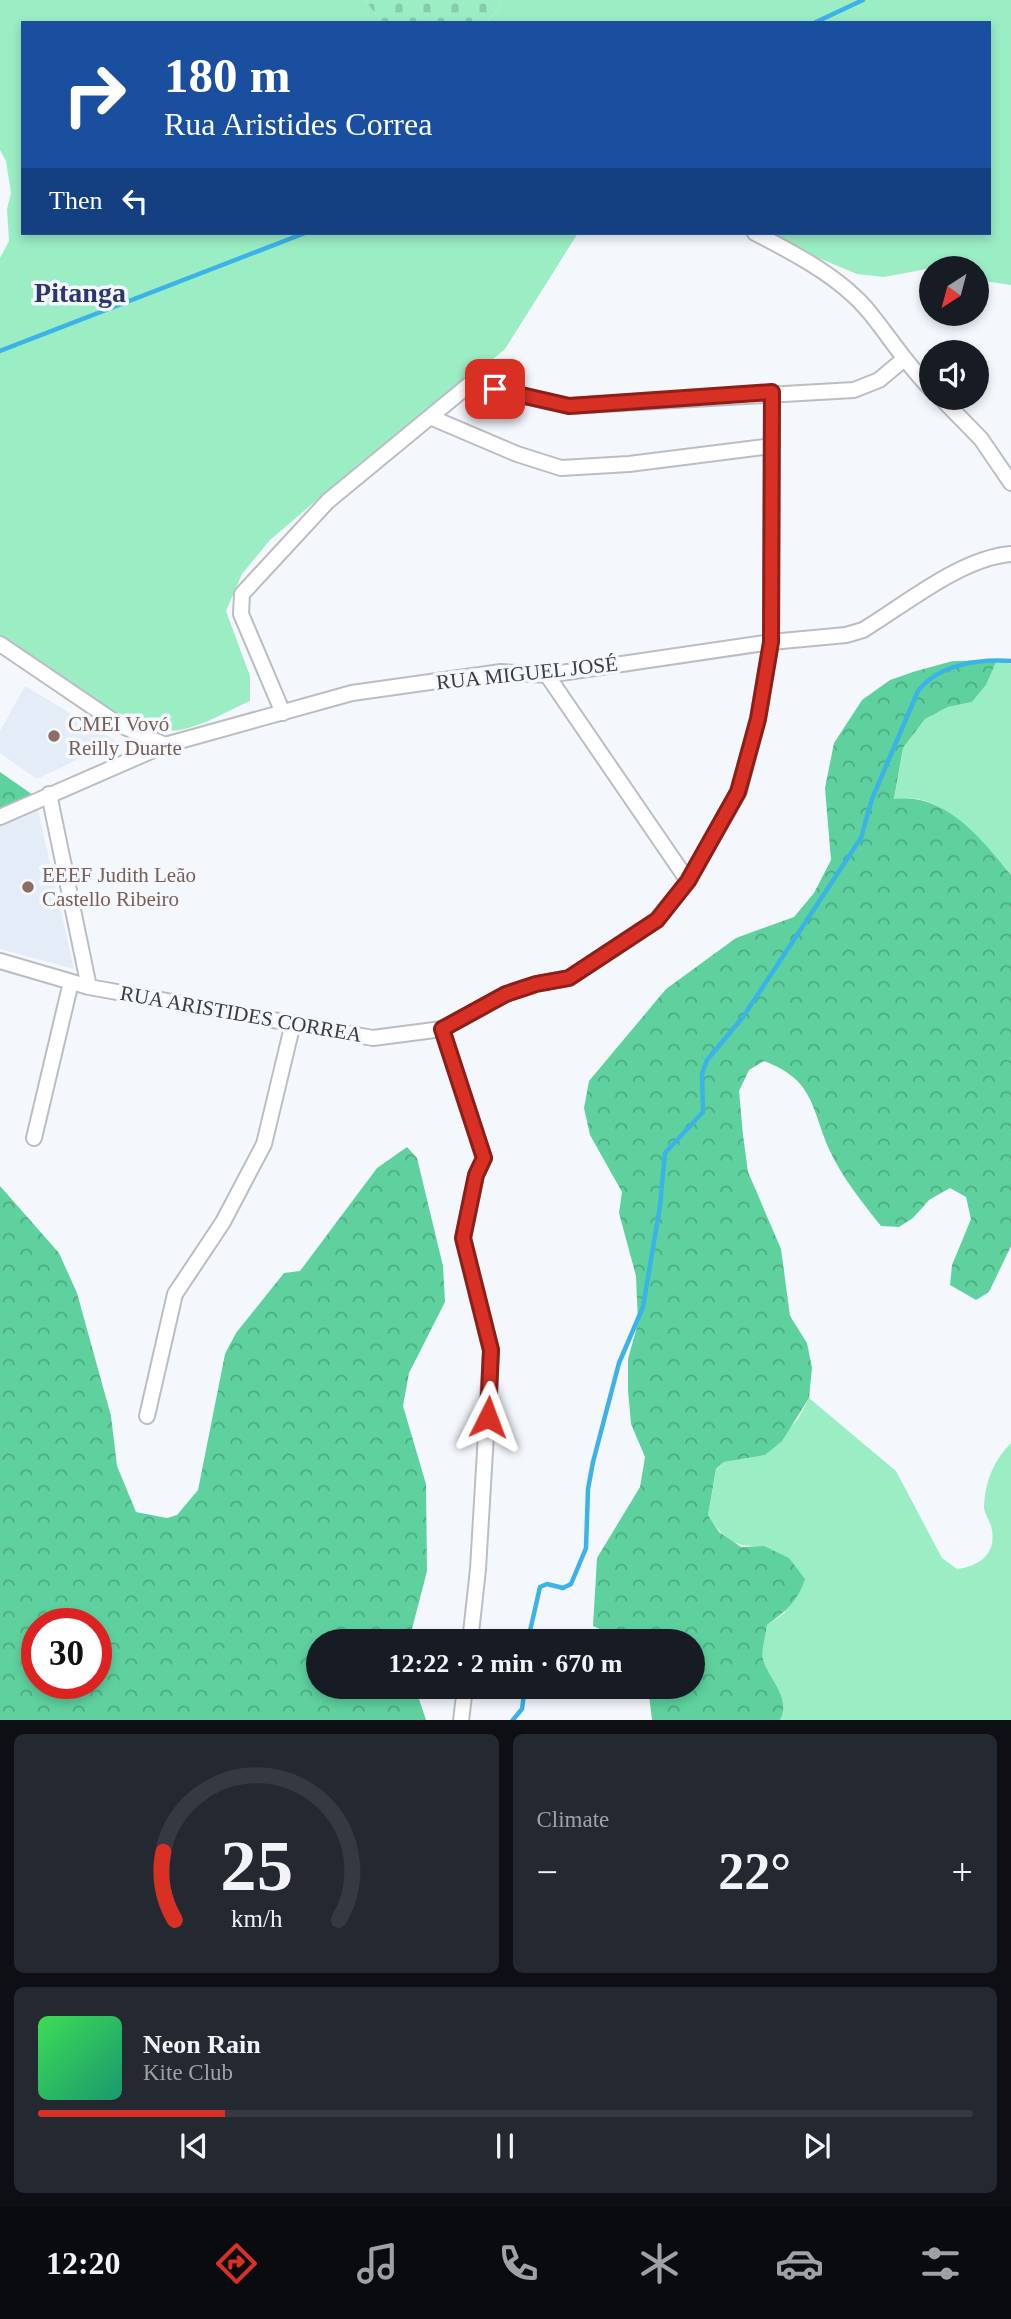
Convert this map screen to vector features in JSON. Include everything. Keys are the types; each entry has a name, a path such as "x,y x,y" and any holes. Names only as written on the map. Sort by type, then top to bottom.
{"street":[{"path":"759,235 807,260 868,311 903,360 919,376"},
{"path":"283,713 241,614 242,594 328,501 470,384 569,406 772,392 854,390 879,380 903,360"},
{"name":"RUA ARISTIDES CORREA","path":"0,961 89,987 373,1038 442,1029 506,994 536,984 569,978 657,920 688,881 738,792 758,719 771,642 772,392"},
{"path":"953,410 981,439 1011,482"},
{"path":"429,418 517,454 561,468 629,464 772,446"},
{"name":"RUA MIGUEL JOSÉ","path":"0,817 49,793 166,745 352,693 501,672 547,675 771,642 846,635 863,630 969,565 989,556 1011,554"},
{"path":"0,643 118,724 166,745"},
{"path":"547,675 688,881"},
{"path":"49,793 89,987"},
{"path":"34,1138 71,982"},
{"path":"147,1416 175,1294 223,1222 264,1144 293,1023"},
{"path":"442,1029 484,1158 476,1175 463,1238 491,1350 478,1569 471,1629"},
{"path":"461,1720 464,1699"}],"shaded area":[{"name":"CMEI Vovó Reilly Duarte","path":"25,686 116,741 37,779 0,753 0,731"},
{"name":"EEEF Judith Leão Castello Ribeiro","path":"37,806 74,969 0,949 0,824"}],"green space":[{"path":"0,0 365,0 381,21 21,21 21,235 577,235 505,349 429,413 352,470 270,540 242,574 226,611 250,676 250,701 189,728 160,729 138,723 113,711 87,697 0,637 0,258 9,241 7,209 11,193 6,161 0,150"},
{"path":"365,0 502,0 499,9 487,21 381,21"},
{"path":"502,0 1011,0 1011,285 989,282 989,256 919,256 919,270 884,277 857,274 764,235 991,235 991,21 487,21 499,9"},
{"path":"997,660 1011,664 1011,875 975,834 944,810 911,798 894,800 903,748 925,719 948,707 972,702 986,685"},
{"path":"997,660 986,685 972,702 948,707 925,719 903,748 894,799 912,799 946,810 975,833 1011,875 1011,1246 989,1292 976,1300 950,1285 952,1265 971,1219 966,1197 950,1188 929,1200 913,1218 899,1227 881,1226 840,1169 802,1086 793,1077 764,1061 749,1070 739,1091 748,1172 781,1249 790,1316 807,1343 812,1368 809,1398 782,1441 765,1455 724,1462 716,1469 708,1515 719,1532 741,1547 764,1546 789,1558 805,1579 799,1594 790,1605 767,1625 763,1659 781,1696 783,1712 780,1720 652,1720 649,1699 705,1699 705,1629 599,1629 593,1626 597,1558 640,1487 645,1457 631,1424 628,1390 628,1359 638,1323 636,1276 619,1213 622,1192 590,1135 584,1108 589,1081 666,989 736,938 794,917 814,893 831,860 825,788 834,743 862,700 890,680 953,661"},
{"path":"0,772 43,802 0,819"},
{"path":"407,1147 417,1158 443,1266 445,1302 409,1373 403,1406 426,1484 427,1571 412,1629 306,1629 306,1699 419,1699 426,1720 0,1720 0,1186 59,1253 77,1293 111,1416 117,1466 136,1512 167,1518 177,1515 198,1490 225,1354 236,1333 284,1273 300,1271 377,1168"},
{"path":"809,1398 896,1471 942,1558 957,1569 980,1561 990,1550 993,1535 984,1509 986,1488 995,1464 1011,1443 1011,1720 780,1720 783,1704 766,1667 763,1651 767,1625 785,1613 764,1546 731,1541 708,1515 716,1470 724,1462 765,1455 798,1419"}],"waterway":[{"path":"818,21 863,0"},
{"path":"0,351 300,235"},
{"path":"530,1629 540,1587 547,1584 563,1588 571,1584 586,1548 588,1489 593,1462 619,1363 643,1307 660,1206 665,1153 703,1112 702,1074 707,1060 743,1017 861,838 872,799 918,691 937,675 960,665 1011,661"},
{"path":"513,1720 522,1709 523,1699"}],"place":[{"name":"CMEI Vovó Reilly Duarte","path":"54,736"},
{"name":"EEEF Judith Leão Castello Ribeiro","path":"28,887"}],"district":[{"name":"Pitanga","path":"80,292"}],"route":[{"path":"488,1417 491,1350 463,1238 476,1175 484,1158 442,1029 506,994 536,984 569,978 657,920 688,881 738,792 758,719 771,642 772,392 569,406 495,389"}]}
